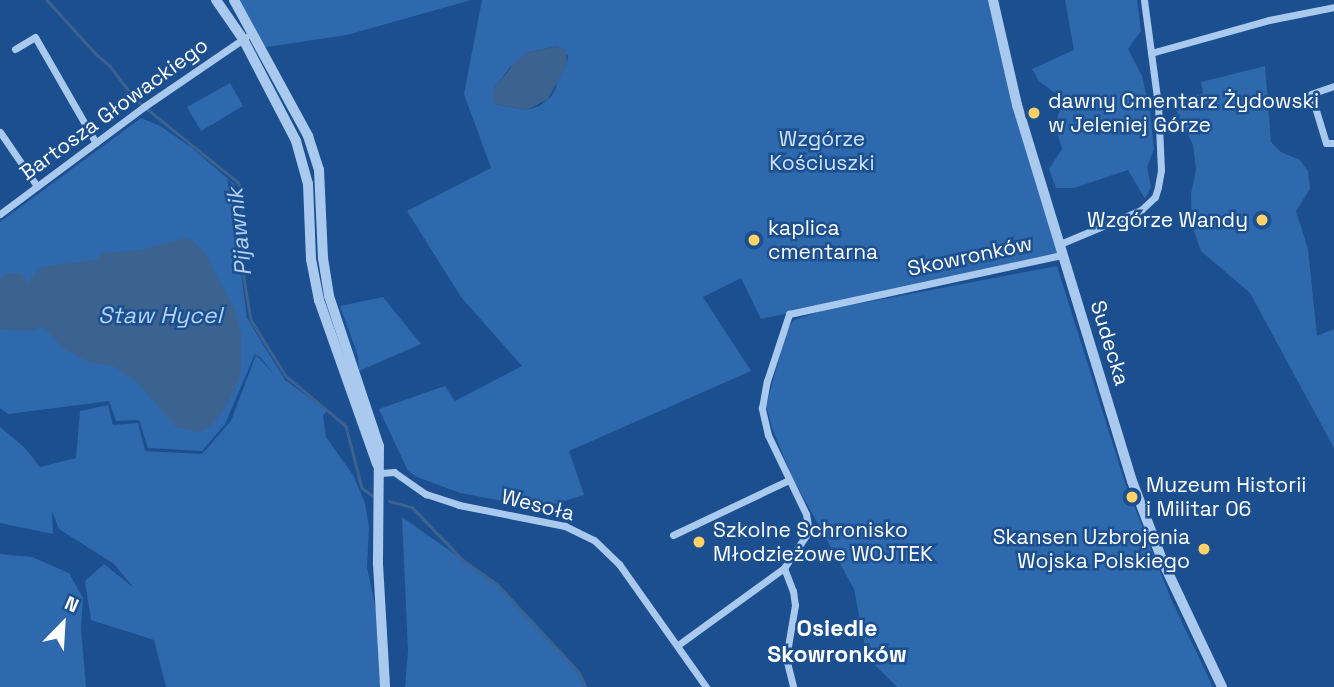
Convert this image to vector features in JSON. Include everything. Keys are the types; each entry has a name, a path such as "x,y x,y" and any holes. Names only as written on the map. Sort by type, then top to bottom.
{"street":[{"name":"Sudecka","path":"993,0 1005,63 1132,481 1163,562 1222,687"},
{"path":"1061,250 1141,210 1155,197 1161,170 1158,105 1144,0"},
{"path":"220,4 231,9 234,1"},
{"path":"234,1 247,36"},
{"path":"220,4 280,82 316,158 321,183 323,258 329,296 379,446 381,473 378,564 385,687"},
{"path":"1151,53 1269,20 1334,7"},
{"name":"Bartosza Głowackiego","path":"0,214 144,107 247,36"},
{"path":"15,49 36,37 96,143"},
{"path":"1334,86 1311,94 1326,143 1334,143"},
{"path":"0,132 37,187"},
{"name":"Skowronków","path":"678,645 783,568 806,537 810,525 768,435 762,408 767,381 789,314 1061,250"},
{"name":"Wesoła","path":"381,473 394,472 426,494 459,505 565,526 594,540 619,564 706,687"},
{"path":"673,535 789,480"},
{"path":"783,568 793,591 795,606 786,658 793,687"}],"green space":[{"path":"239,0 471,0 347,35 266,47 257,44"},
{"name":"Wzgórze Kościuszki","path":"482,0 993,0 1062,255 761,319 741,278 703,297 751,371 569,451 584,495 541,508 460,493 408,471 379,409 445,386 455,401 522,366 461,297 407,211 491,168 464,94","holes":["558,46 568,56 567,64 557,78 551,97 539,106 527,110 495,104 494,89 510,67 529,52"]},
{"path":"1065,0 1137,0 1141,31 1128,49 1142,76 1154,149 1147,167 1151,187 1145,199 1128,170 1074,188 1056,188 1049,169 1062,149 1055,126 1063,99 1039,81 1032,69 1074,50"},
{"path":"1265,66 1271,142 1281,152 1300,160 1308,171 1310,189 1296,211 1308,249 1317,336 1334,329 1334,448 1250,293 1201,251 1192,225 1191,194 1196,170 1193,145 1173,104 1203,93 1201,82"},
{"path":"230,83 243,106 201,131 187,107"},
{"path":"141,118 160,126 191,147 234,184 237,193 238,250 247,318 285,380 328,411 323,415 326,437 353,475 365,503 369,528 367,567 383,643 385,687 166,687 154,640 91,620 85,581 104,564 134,588 114,564 59,529 52,511 53,534 0,523 0,427 25,448 40,467 76,458 80,411 108,405 113,425 138,423 145,451 202,454 231,421 256,355 276,376 260,357 255,354 225,424 202,451 148,448 139,420 116,421 109,401 8,414 0,408 0,222"},
{"path":"1057,266 1125,483 1171,599 1213,687 897,687 871,661 865,647 854,589 792,477 772,428 766,406 787,330 794,320 825,310"},
{"path":"383,297 421,344 359,371 358,356 340,306"},
{"path":"402,517 497,584 579,672 586,687 405,687 408,651"},
{"path":"0,554 32,557 69,573 83,598 81,629 86,687 0,687"}],"water":[{"path":"559,46 566,50 567,64 548,99 527,110 495,104 492,98 494,89 515,62 529,52"},
{"name":"Staw Hycel","path":"185,238 192,240 206,254 237,315 241,334 241,375 226,407 211,426 199,432 176,427 135,380 113,366 89,362 64,349 43,326 35,331 0,329 0,278 9,273 21,273 28,283 41,267 96,260 103,253 141,250"}],"waterway":[{"name":"Pijawnik","path":"47,0 110,66 136,100 238,182 242,191 242,266 251,320 286,376 346,426 362,488 375,497"},
{"name":"Pijawnik","path":"389,501 412,507 463,560 497,584 579,672 586,687"}],"place":[{"name":"dawny Cmentarz Żydowski w Jeleniej Górze","path":"1034,113"},
{"name":"Wzgórze Wandy","path":"1262,220"},
{"name":"kaplica cmentarna","path":"754,240"},
{"name":"Muzeum Historii i Militar 06","path":"1132,497"},
{"name":"Szkolne Schronisko Młodzieżowe WOJTEK","path":"699,542"},
{"name":"Skansen Uzbrojenia Wojska Polskiego","path":"1204,549"}],"district":[{"name":"Osiedle Skowronków","path":"837,641"}]}
